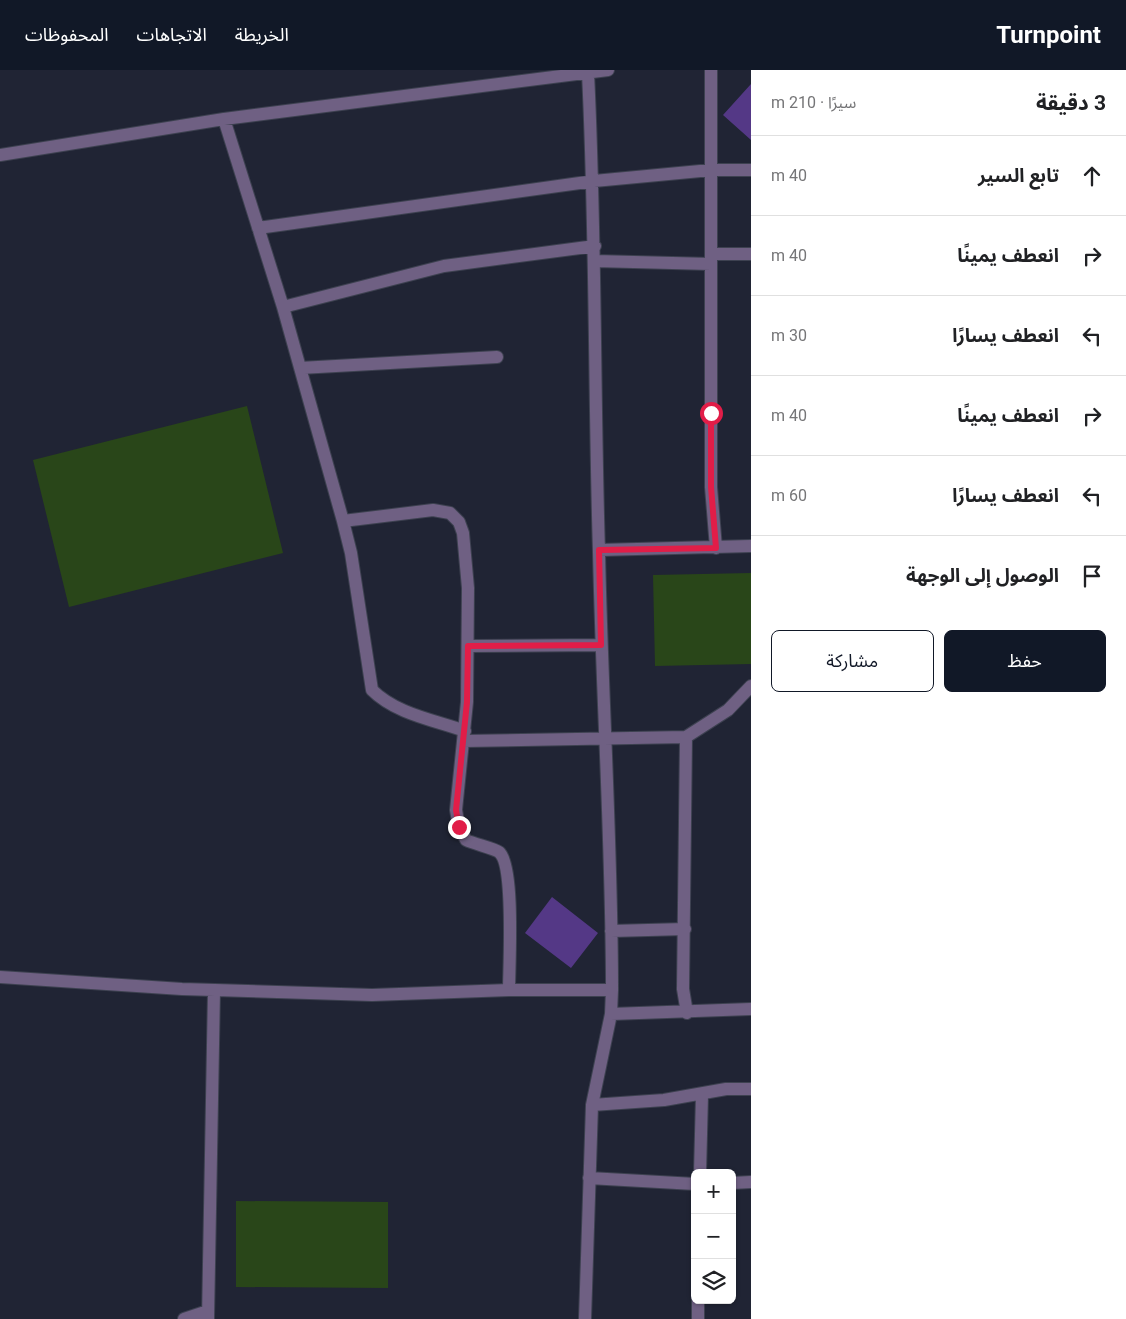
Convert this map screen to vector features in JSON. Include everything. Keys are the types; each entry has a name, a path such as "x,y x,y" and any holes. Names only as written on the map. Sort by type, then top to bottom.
{"street":[{"path":"0,155 224,119 608,70"},
{"path":"711,70 711,487 716,548"},
{"path":"585,1319 592,1105 611,1014 612,990 601,645 594,181 588,73"},
{"path":"224,119 283,307 343,520 351,553 372,690 382,699 464,736 604,740 686,737 728,710 751,686"},
{"path":"258,228 594,181 711,170 751,170"},
{"path":"283,307 444,266 595,246"},
{"path":"595,261 711,259 751,254"},
{"path":"300,368 497,357"},
{"path":"343,520 433,510 450,513 459,522 463,533 468,588 468,646 464,736 456,810 459,827 466,840 499,852 506,865 510,908 509,990"},
{"path":"599,550 751,546"},
{"path":"468,646 601,645"},
{"path":"686,737 684,989 687,1013"},
{"path":"611,931 685,929"},
{"path":"0,977 214,990 372,995 509,990 612,990"},
{"path":"184,1319 208,1315 214,990"},
{"path":"611,1014 687,1013 751,1009"},
{"path":"592,1105 664,1100 726,1089 751,1089"},
{"path":"700,1169 702,1094"},
{"path":"589,1178 691,1184"},
{"path":"736,1183 751,1182"},
{"path":"698,1304 698,1319"}],"green space":[{"path":"247,406 283,553 69,607 33,460"},
{"path":"751,573 751,664 655,666 653,575"},
{"path":"236,1201 388,1202 388,1288 236,1287"}],"building":[{"path":"751,84 751,140 723,115"},
{"path":"552,897 598,933 571,968 525,933"}],"route":[{"path":"459,827 456,810 465,731 468,646 601,645 599,550 716,548 711,487 711,413"}]}
